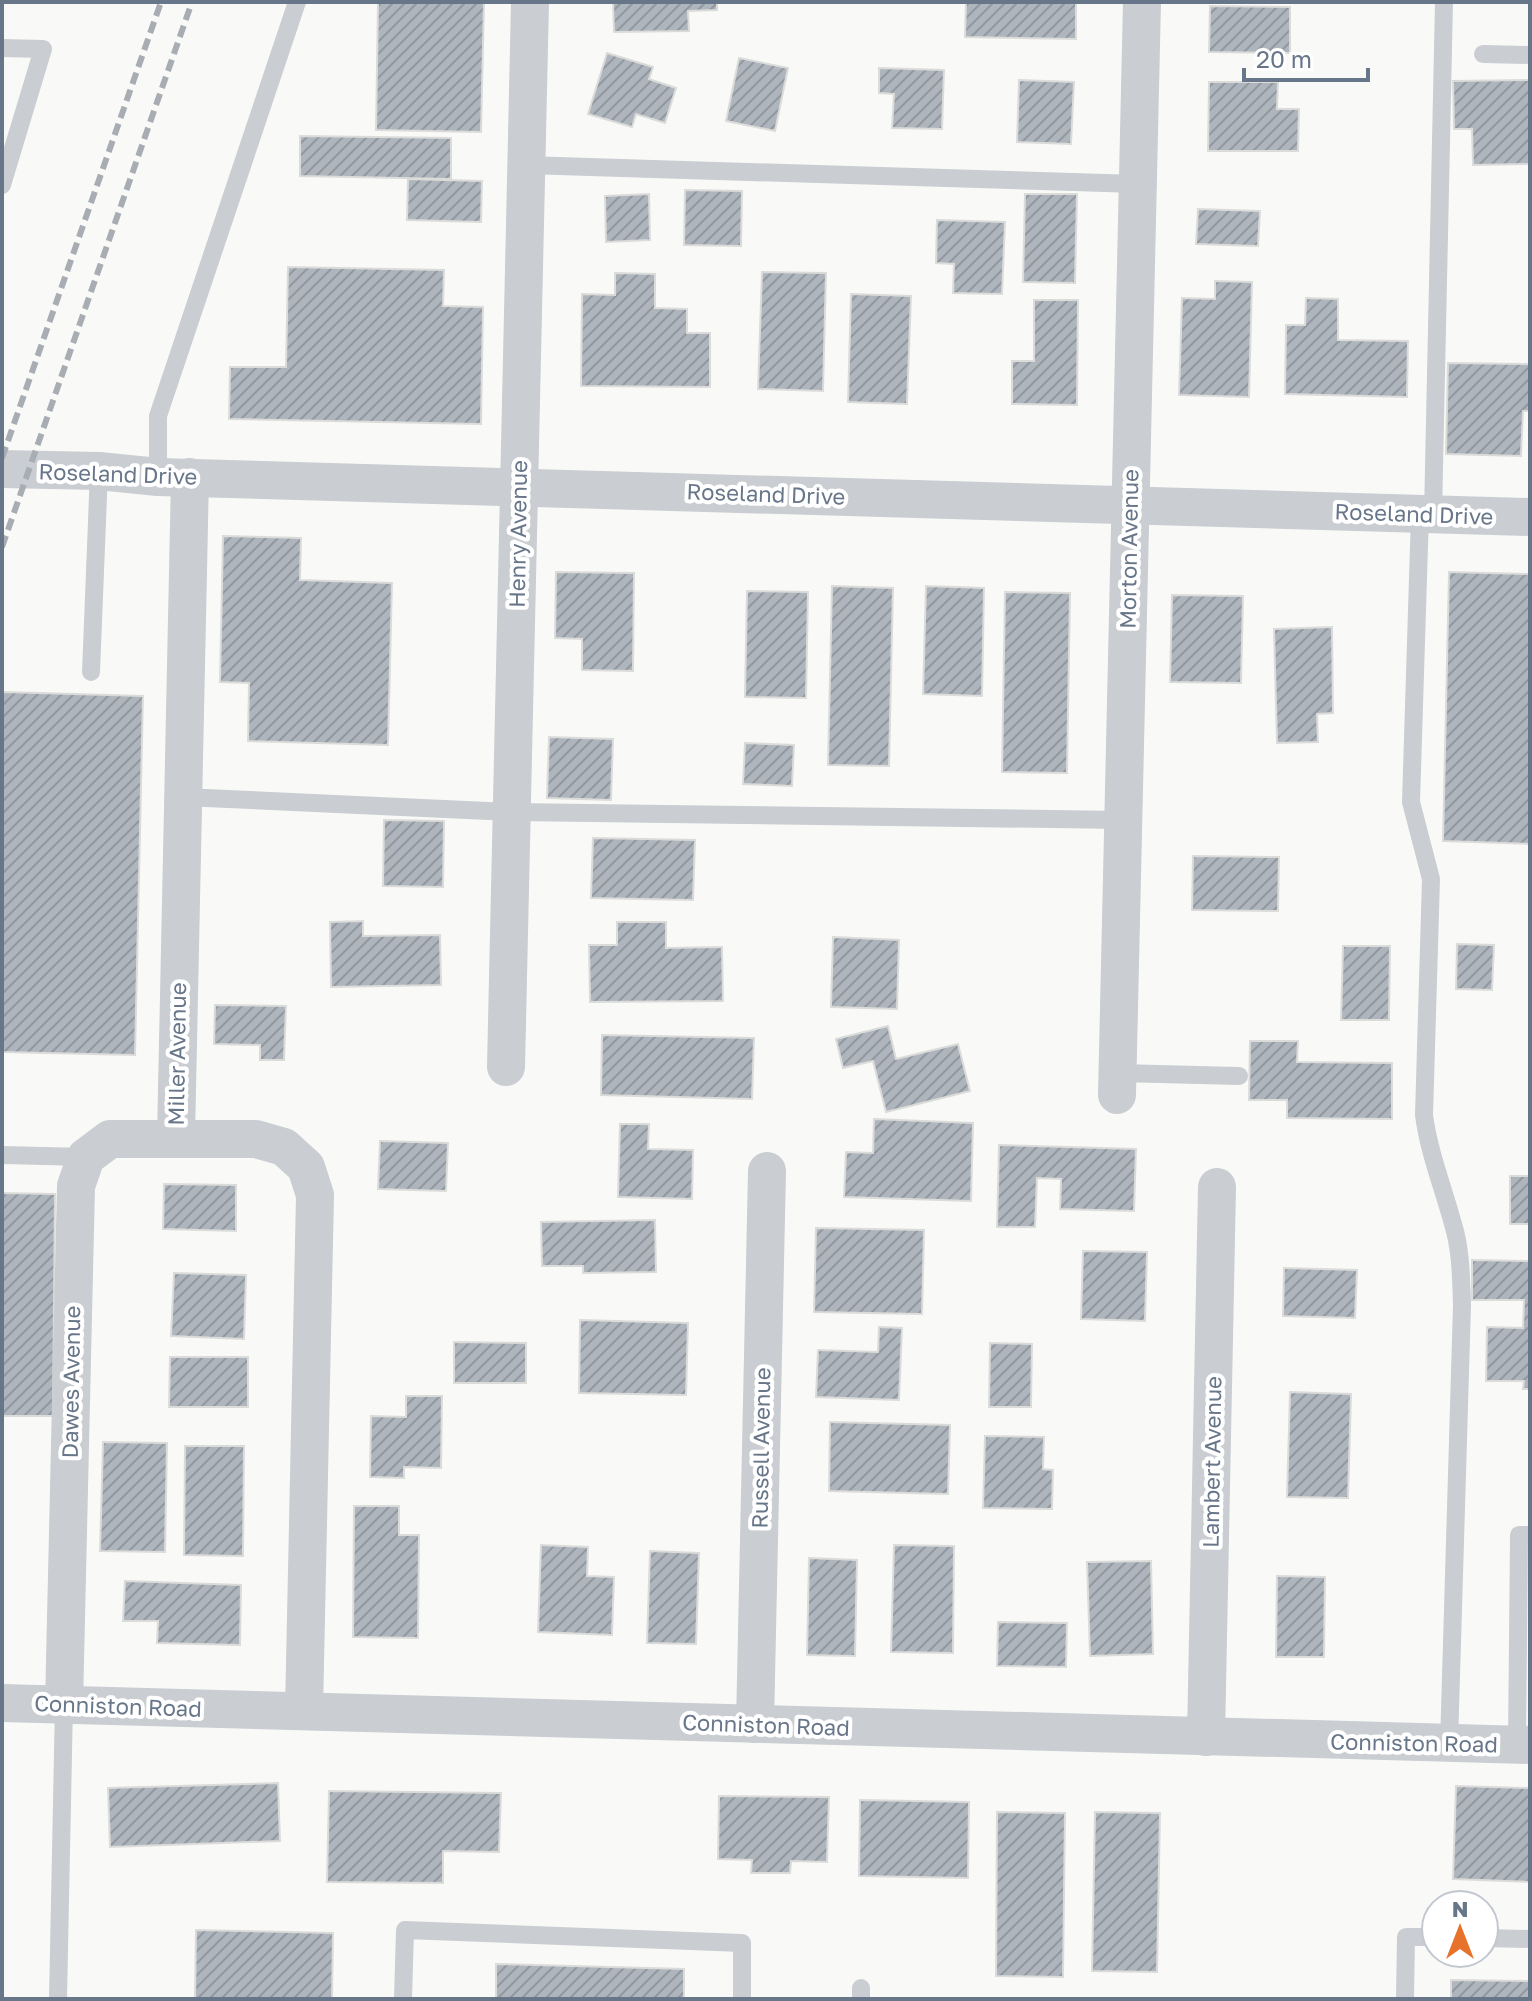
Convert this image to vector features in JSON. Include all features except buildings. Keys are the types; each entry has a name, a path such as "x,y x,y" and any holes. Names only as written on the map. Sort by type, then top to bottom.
{"street":[{"name":"Henry Avenue","path":"506,1067 530,2"},
{"name":"Morton Avenue","path":"1118,1084 1142,2"},
{"name":"Roseland Drive","path":"2,469 99,471 174,477 1530,517"},
{"name":"Miller Avenue","path":"174,477 183,797 176,1137 256,1139 284,1147 306,1167 315,1195 304,1711"},
{"path":"86,1157 110,1139 176,1137"},
{"name":"Dawes Avenue","path":"64,1705 76,1186 86,1157"},
{"name":"Russell Avenue","path":"755,1724 767,1171"},
{"name":"Lambert Avenue","path":"1206,1737 1217,1187"},
{"name":"Conniston Road","path":"2,1703 1524,1745"}],"lane":[{"path":"174,477 158,416 297,2"},
{"path":"1444,2 1427,514 1411,802 1431,879 1424,1115 1428,1147 1460,1253 1462,1305 1449,1744"},
{"path":"2,48 43,49 2,185"},
{"path":"1483,54 1530,55"},
{"path":"526,165 1137,184"},
{"path":"91,672 99,471"},
{"path":"183,797 512,812 1123,820"},
{"path":"1118,1084 1239,1076"},
{"path":"2,1155 86,1157"},
{"path":"1524,1745 1519,1535 1530,1535"},
{"path":"58,1999 64,1705"},
{"path":"403,1999 405,1930 742,1943 742,1999"},
{"path":"1405,1999 1406,1937 1420,1937"},
{"path":"1500,1938 1530,1939"}],"railway":[{"path":"2,458 161,2"},
{"path":"2,547 192,2"}]}
